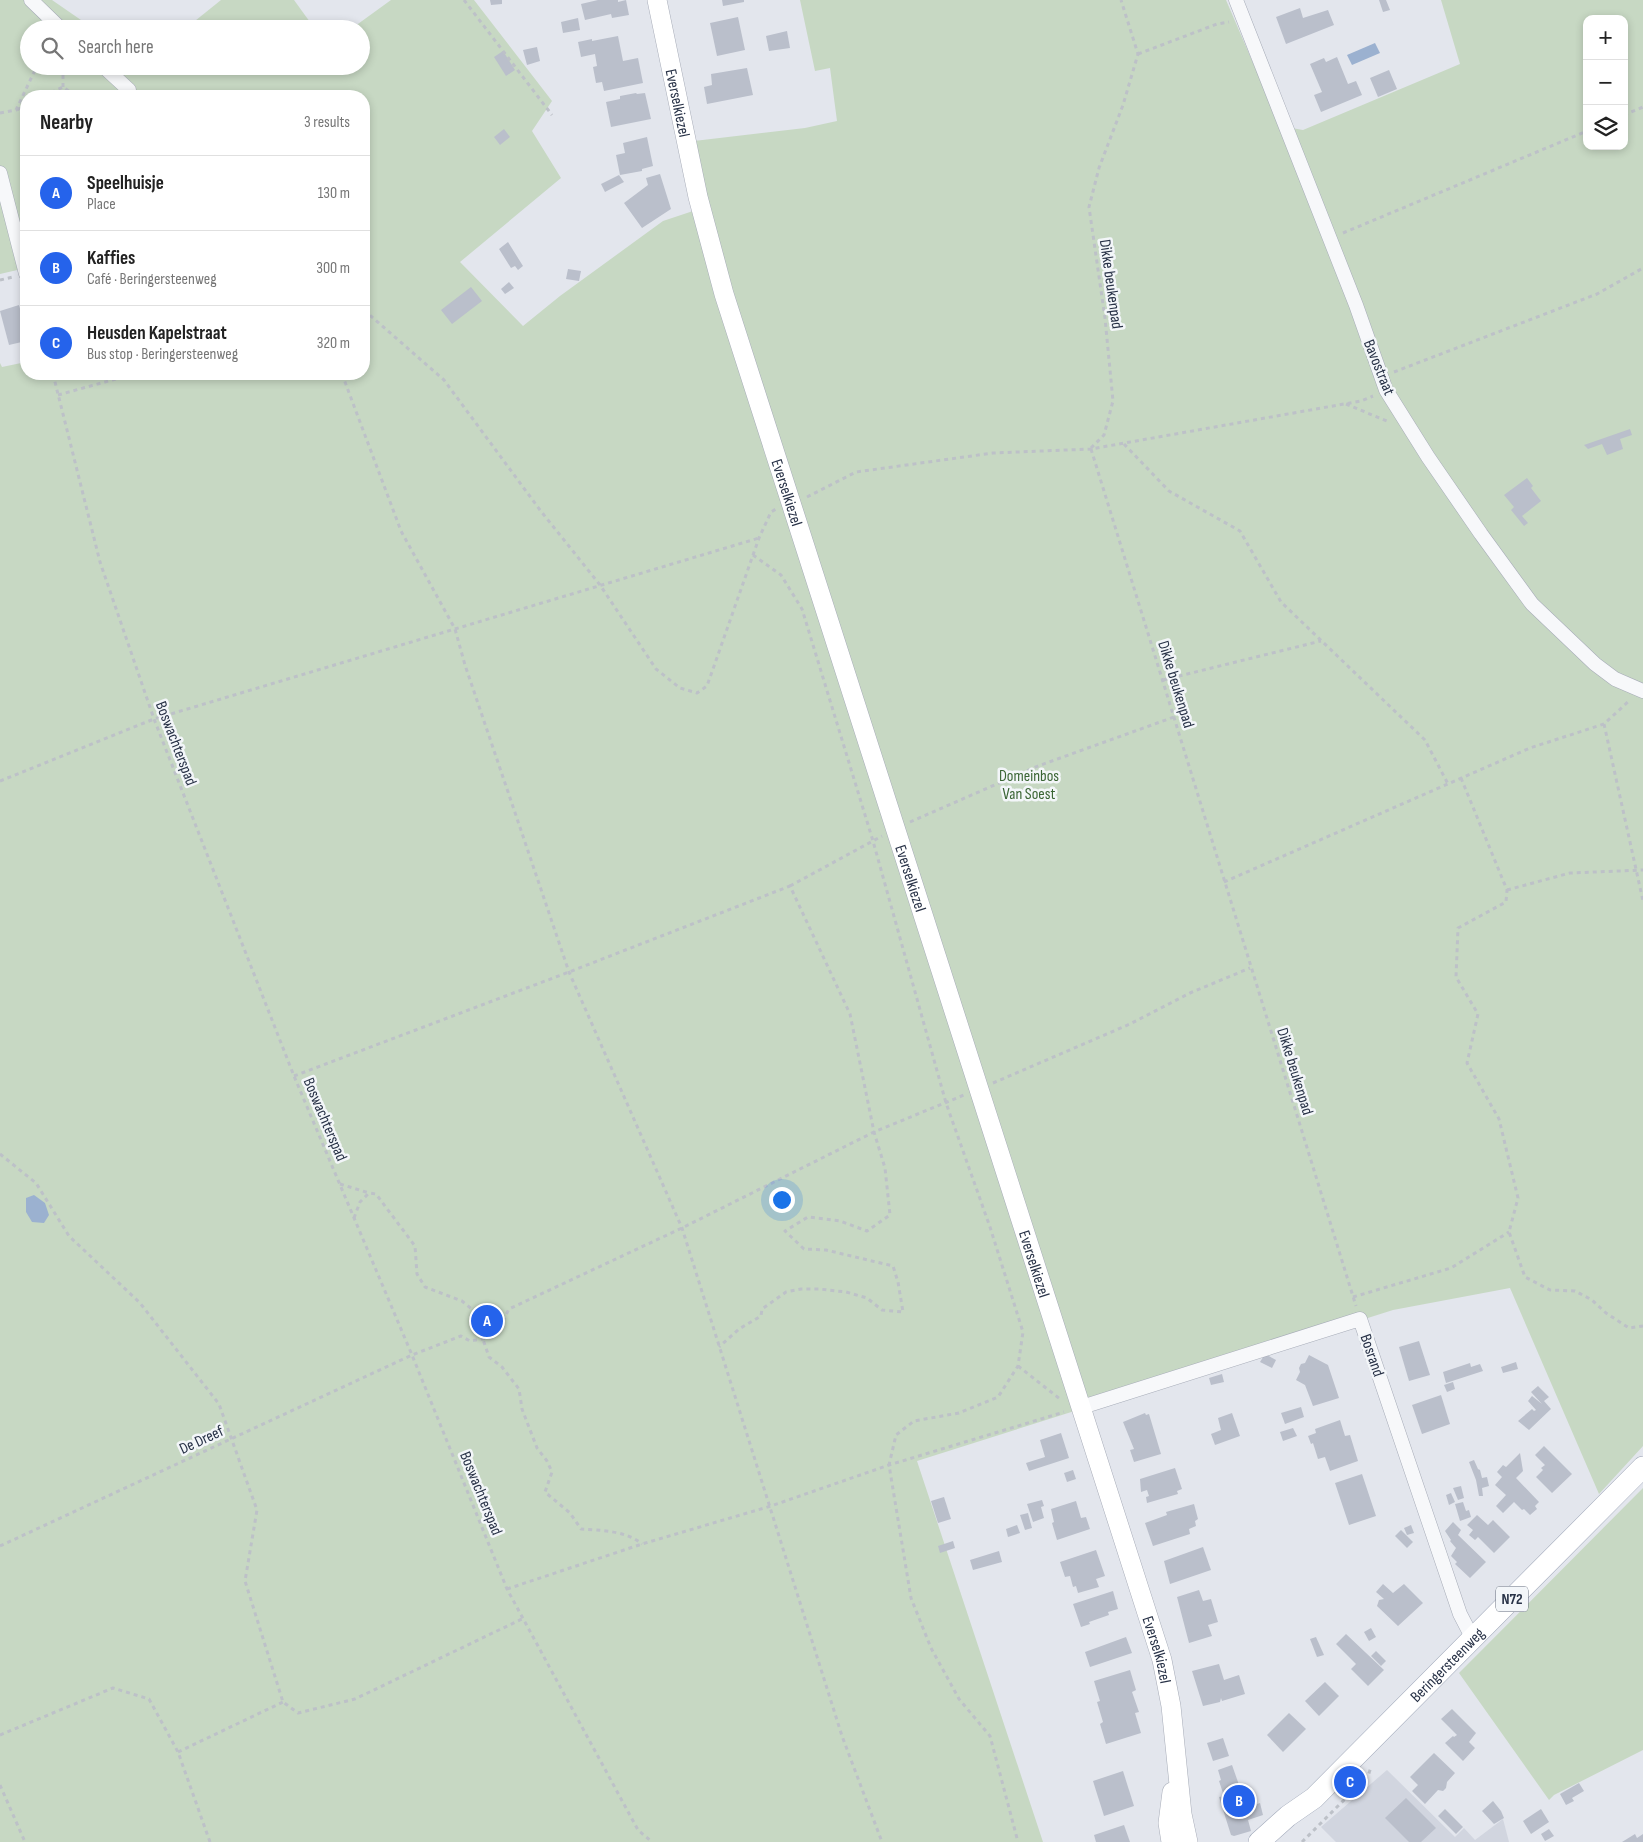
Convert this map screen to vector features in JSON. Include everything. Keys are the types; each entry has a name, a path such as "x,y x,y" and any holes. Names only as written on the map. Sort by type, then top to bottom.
{"main road":[{"name":"Beringersteenweg","path":"1280,1842 1314,1798 1643,1467"},
{"name":"Beringersteenweg","path":"1259,1842 1288,1816 1314,1798"}],"street":[{"path":"31,0 52,20"},
{"name":"Everselkiezel","path":"657,0 698,197 724,294 897,828 1162,1660 1171,1706 1182,1814 1188,1842"},
{"name":"Bavostraat","path":"1236,0 1356,305 1384,383 1412,432 1481,534 1532,604 1595,664 1615,679 1641,691"},
{"path":"113,75 129,90"},
{"path":"0,173 20,251"},
{"name":"Bosrand","path":"1082,1407 1360,1319 1460,1614 1472,1639"},
{"name":"Everselkiezel","path":"1171,1842 1168,1823 1177,1753"}],"path":[{"path":"464,0 552,115"},
{"path":"1121,0 1138,54 1217,24 1243,19"},
{"name":"Dikke beukenpad","path":"1138,54 1123,105 1099,168 1089,208 1105,318 1113,401 1104,435 1091,449 1360,1319"},
{"path":"26,90 33,75"},
{"path":"63,75 63,87"},
{"path":"57,90 63,87"},
{"path":"63,87 67,90"},
{"path":"16,110 20,102"},
{"path":"1628,113 1643,107"},
{"path":"0,113 20,108"},
{"path":"1330,239 1583,133"},
{"path":"370,315 444,380 540,510 600,585 656,669 680,688 697,693 707,686 759,538 771,512 791,500 811,496 856,472 993,453 1091,449 1361,401 1384,383 1597,294 1643,268"},
{"name":"Boswachterspad","path":"54,380 100,562 154,719 294,1076 412,1354 507,1589 638,1830 652,1842"},
{"path":"58,394 111,380"},
{"path":"344,380 401,531 455,629 465,665 570,972 682,1228 842,1736 882,1842"},
{"path":"1346,404 1412,432"},
{"path":"1124,443 1169,491 1240,531 1280,602 1425,740 1448,784"},
{"path":"0,781 154,719 759,538"},
{"path":"753,555 781,575 802,609 873,841 946,1102 990,1227 1023,1332 1018,1366 998,1397 960,1413 914,1421 896,1435 889,1465 911,1598 931,1648 959,1699 990,1736 1018,1842"},
{"path":"1162,680 1322,641"},
{"path":"1224,882 1530,748 1604,724 1641,691"},
{"path":"294,1076 570,972 790,886 897,828 1038,766 1174,717"},
{"path":"1604,724 1643,901"},
{"path":"1461,778 1507,890 1506,902 1458,928 1456,977 1478,1014 1467,1063 1499,1119 1518,1198 1508,1232 1525,1277 1550,1290 1575,1291 1584,1295 1606,1313 1629,1328 1643,1326"},
{"path":"1507,890 1570,872 1643,870"},
{"path":"719,1347 739,1329 761,1316 762,1310 768,1304 786,1292 801,1289 846,1292 867,1298 882,1310 903,1312 893,1266 826,1250 804,1249 785,1231 808,1217 840,1221 867,1231 890,1215 885,1168 874,1132 850,1014 790,886"},
{"path":"482,1339 495,1337 509,1309 682,1228 874,1132 1130,1024 1190,993 1250,968"},
{"path":"0,1154 36,1183 69,1236 140,1303 219,1404 257,1510 245,1580 283,1702 298,1713 355,1699 524,1618"},
{"path":"340,1184 376,1194 415,1246 417,1274 425,1287 462,1301 473,1310 488,1357 502,1367 519,1389 525,1417 538,1448 552,1472 545,1492 570,1513 582,1529 604,1530 637,1540 642,1544"},
{"path":"354,1218 360,1202 369,1193"},
{"path":"1353,1297 1451,1268 1508,1232"},
{"name":"De Dreef","path":"0,1546 412,1354 461,1336 470,1341 482,1339"},
{"path":"1018,1366 1063,1402 1082,1407"},
{"path":"507,1589 642,1544 771,1506 889,1465 1082,1407"},
{"path":"0,1735 113,1688 149,1699 178,1752 210,1842"},
{"path":"178,1752 283,1702"},
{"path":"0,1784 25,1842"}],"shaded area":[{"path":"1387,1770 1455,1837 1464,1828 1475,1840 1503,1819 1509,1842 1336,1842 1321,1827"}],"green space":[{"name":"Domeinbos Van Soest","path":"0,0 52,0 81,20 20,20 20,75 370,75 370,20 363,20 391,0 474,0 552,101 532,131 561,178 460,262 523,326 560,296 663,221 693,211 694,141 805,128 837,121 830,68 815,71 800,0 1226,0 1280,126 1303,130 1460,64 1441,0 1643,0 1643,1446 1599,1494 1510,1288 1393,1310 917,1461 1043,1842 0,1842 0,363 2,367 20,363 20,380 370,380 370,90 20,90 20,269 0,274"},
{"path":"221,0 294,0 308,20 196,20"},
{"path":"1643,1488 1643,1750 1554,1795 1549,1800 1459,1673"}],"water":[{"path":"1375,43 1380,53 1352,65 1347,55"},
{"path":"34,1195 45,1203 49,1215 44,1223 32,1222 26,1212 26,1198"}],"building":[{"path":"490,0 502,0 502,4 491,5"},
{"path":"598,0 618,0 618,2 626,0 629,15 612,18 611,14 585,20 581,4"},
{"path":"722,0 744,0 744,2 723,6"},
{"path":"1379,0 1386,0 1390,10 1383,12"},
{"path":"1300,8 1303,18 1328,10 1334,25 1286,44 1276,17"},
{"path":"738,17 745,50 717,56 710,23"},
{"path":"578,18 580,30 563,33 561,22"},
{"path":"787,31 790,48 769,51 766,36"},
{"path":"618,36 623,61 638,58 643,83 604,91 602,82 596,83 593,67 597,66 595,54 581,57 578,42"},
{"path":"537,47 540,61 527,65 523,50"},
{"path":"503,51 515,70 506,76 494,57"},
{"path":"1337,57 1348,84 1356,81 1362,95 1321,112 1314,95 1322,92 1310,64 1324,58 1326,62"},
{"path":"747,68 753,95 707,104 704,87 712,85 711,74"},
{"path":"1389,70 1397,89 1378,97 1370,78"},
{"path":"645,93 651,119 611,127 606,102 620,99 620,96"},
{"path":"504,129 510,137 500,145 494,137"},
{"path":"647,137 653,166 642,169 642,171 620,175 616,155 625,153 623,143"},
{"path":"660,174 671,209 642,228 624,203 648,185 646,178"},
{"path":"619,175 624,182 605,192 601,184"},
{"path":"508,242 523,266 518,270 515,266 511,268 499,249"},
{"path":"568,269 581,271 579,281 566,279"},
{"path":"509,282 514,288 505,294 501,289"},
{"path":"471,287 482,301 452,324 441,310"},
{"path":"19,305 20,342 9,345 0,311"},
{"path":"1630,429 1632,435 1620,439 1623,449 1607,455 1602,444 1588,449 1584,445"},
{"path":"1527,478 1533,486 1531,488 1541,501 1522,516 1528,523 1524,526 1511,510 1514,507 1504,495"},
{"path":"484,1311 491,1314 496,1323 496,1330 493,1334 483,1331 478,1320 481,1312"},
{"path":"1419,1341 1430,1375 1409,1381 1399,1347"},
{"path":"1265,1354 1276,1360 1272,1368 1260,1362"},
{"path":"1309,1355 1328,1365 1339,1398 1313,1406 1305,1385 1296,1380 1301,1364 1305,1363"},
{"path":"1516,1362 1518,1369 1503,1373 1501,1367"},
{"path":"1470,1363 1471,1367 1480,1364 1483,1371 1446,1383 1443,1372"},
{"path":"1222,1374 1224,1382 1211,1385 1209,1378"},
{"path":"1453,1382 1455,1389 1447,1392 1444,1385"},
{"path":"1538,1386 1549,1397 1544,1401 1551,1409 1529,1430 1518,1421 1532,1409 1536,1410 1528,1401 1532,1396 1542,1404 1531,1392"},
{"path":"1441,1395 1450,1424 1422,1434 1412,1405"},
{"path":"1301,1407 1304,1417 1285,1424 1281,1413"},
{"path":"1145,1413 1146,1415 1149,1414 1161,1454 1134,1462 1130,1450 1134,1449 1123,1422"},
{"path":"1232,1413 1240,1436 1215,1445 1211,1434 1221,1430 1218,1418"},
{"path":"1340,1420 1345,1436 1350,1435 1358,1461 1330,1471 1325,1457 1318,1459 1313,1443 1311,1444 1308,1436 1316,1433 1315,1429"},
{"path":"1293,1428 1297,1436 1283,1441 1280,1432"},
{"path":"1061,1433 1069,1458 1029,1471 1026,1463 1045,1457 1040,1440"},
{"path":"1544,1446 1572,1474 1552,1493 1536,1477 1545,1465 1535,1455"},
{"path":"1520,1453 1523,1471 1516,1478 1539,1502 1535,1506 1537,1509 1530,1515 1514,1502 1503,1513 1496,1506 1506,1495 1495,1485 1502,1477 1497,1472 1503,1465 1506,1467"},
{"path":"1474,1460 1482,1478 1487,1477 1489,1486 1482,1488 1483,1496 1479,1496 1476,1480 1469,1462"},
{"path":"1175,1468 1182,1489 1177,1491 1178,1494 1147,1503 1146,1497 1149,1496 1147,1490 1141,1492 1140,1479"},
{"path":"1073,1470 1076,1479 1067,1482 1064,1473"},
{"path":"1362,1474 1376,1516 1349,1525 1335,1483"},
{"path":"1461,1486 1464,1498 1458,1500 1453,1488"},
{"path":"1451,1493 1455,1502 1449,1505 1446,1495"},
{"path":"944,1497 951,1519 938,1523 931,1501"},
{"path":"1042,1500 1044,1506 1041,1507 1044,1518 1033,1522 1027,1504"},
{"path":"1076,1501 1081,1518 1086,1517 1090,1529 1057,1540 1052,1523 1054,1522 1051,1509"},
{"path":"1463,1502 1466,1511 1469,1510 1471,1517 1460,1521 1455,1504"},
{"path":"1194,1504 1198,1519 1195,1521 1196,1526 1189,1529 1190,1534 1153,1546 1145,1523 1167,1515 1166,1512"},
{"path":"1028,1513 1032,1528 1025,1530 1020,1515"},
{"path":"1477,1515 1488,1525 1493,1520 1510,1537 1494,1553 1478,1537 1475,1540 1469,1535 1473,1530 1467,1525"},
{"path":"1453,1522 1461,1530 1458,1535 1486,1562 1470,1578 1455,1564 1457,1562 1451,1556 1456,1548 1445,1531"},
{"path":"1017,1525 1020,1533 1008,1537 1006,1529"},
{"path":"1411,1525 1414,1533 1407,1535 1404,1528"},
{"path":"1401,1530 1413,1542 1407,1548 1395,1536"},
{"path":"953,1541 955,1548 940,1553 938,1546"},
{"path":"1203,1547 1211,1570 1170,1584 1164,1561"},
{"path":"1096,1550 1105,1576 1096,1579 1099,1587 1078,1593 1076,1586 1073,1587 1070,1576 1065,1577 1060,1562"},
{"path":"999,1551 1002,1562 973,1570 970,1560"},
{"path":"1383,1584 1393,1593 1404,1584 1423,1603 1398,1626 1377,1606 1379,1600 1384,1599 1376,1592"},
{"path":"1199,1590 1203,1601 1211,1599 1218,1622 1208,1625 1212,1636 1189,1643 1177,1597"},
{"path":"1113,1591 1118,1609 1108,1612 1109,1615 1081,1627 1073,1604"},
{"path":"1371,1628 1376,1637 1369,1641 1364,1632"},
{"path":"1346,1634 1384,1670 1368,1686 1351,1669 1356,1664 1336,1644"},
{"path":"1126,1637 1132,1653 1090,1667 1085,1652"},
{"path":"1316,1637 1324,1655 1317,1657 1310,1639"},
{"path":"1376,1651 1386,1661 1381,1666 1371,1656"},
{"path":"1219,1664 1224,1680 1239,1675 1245,1694 1222,1701 1221,1698 1220,1702 1203,1706 1192,1671"},
{"path":"1130,1670 1136,1690 1132,1692 1139,1712 1135,1713 1141,1733 1106,1744 1100,1724 1103,1722 1097,1702 1100,1701 1094,1681"},
{"path":"1325,1682 1339,1696 1319,1716 1305,1701"},
{"path":"1452,1709 1476,1733 1469,1742 1475,1748 1463,1761 1445,1743 1457,1735 1441,1719"},
{"path":"1289,1713 1306,1729 1283,1752 1267,1735"},
{"path":"1223,1738 1229,1756 1213,1761 1207,1743"},
{"path":"1434,1753 1455,1773 1447,1782 1446,1788 1443,1791 1438,1790 1425,1804 1412,1791 1418,1785 1410,1777"},
{"path":"1232,1765 1244,1799 1242,1800 1245,1808 1260,1803 1263,1815 1248,1820 1251,1831 1234,1836 1231,1835 1219,1797 1224,1796 1218,1770"},
{"path":"1123,1771 1134,1806 1104,1816 1093,1781"},
{"path":"1579,1783 1584,1791 1572,1798 1574,1801 1566,1805 1560,1794"},
{"path":"1406,1798 1436,1828 1421,1842 1409,1842 1385,1818"},
{"path":"1493,1801 1504,1818 1494,1824 1482,1811"},
{"path":"1445,1809 1463,1827 1456,1834 1438,1816"},
{"path":"1541,1809 1549,1822 1531,1834 1523,1821"},
{"path":"1124,1825 1130,1842 1096,1842 1094,1835"},
{"path":"1549,1829 1554,1836 1545,1841 1541,1834"},
{"path":"1635,1834 1637,1838 1643,1834 1643,1842 1622,1842"}],"place":[{"name":"Speelhuisje","path":"487,1321"},
{"name":"Heusden Kapelstraat","path":"1350,1782"},
{"name":"Kaffies","path":"1239,1801"}]}
